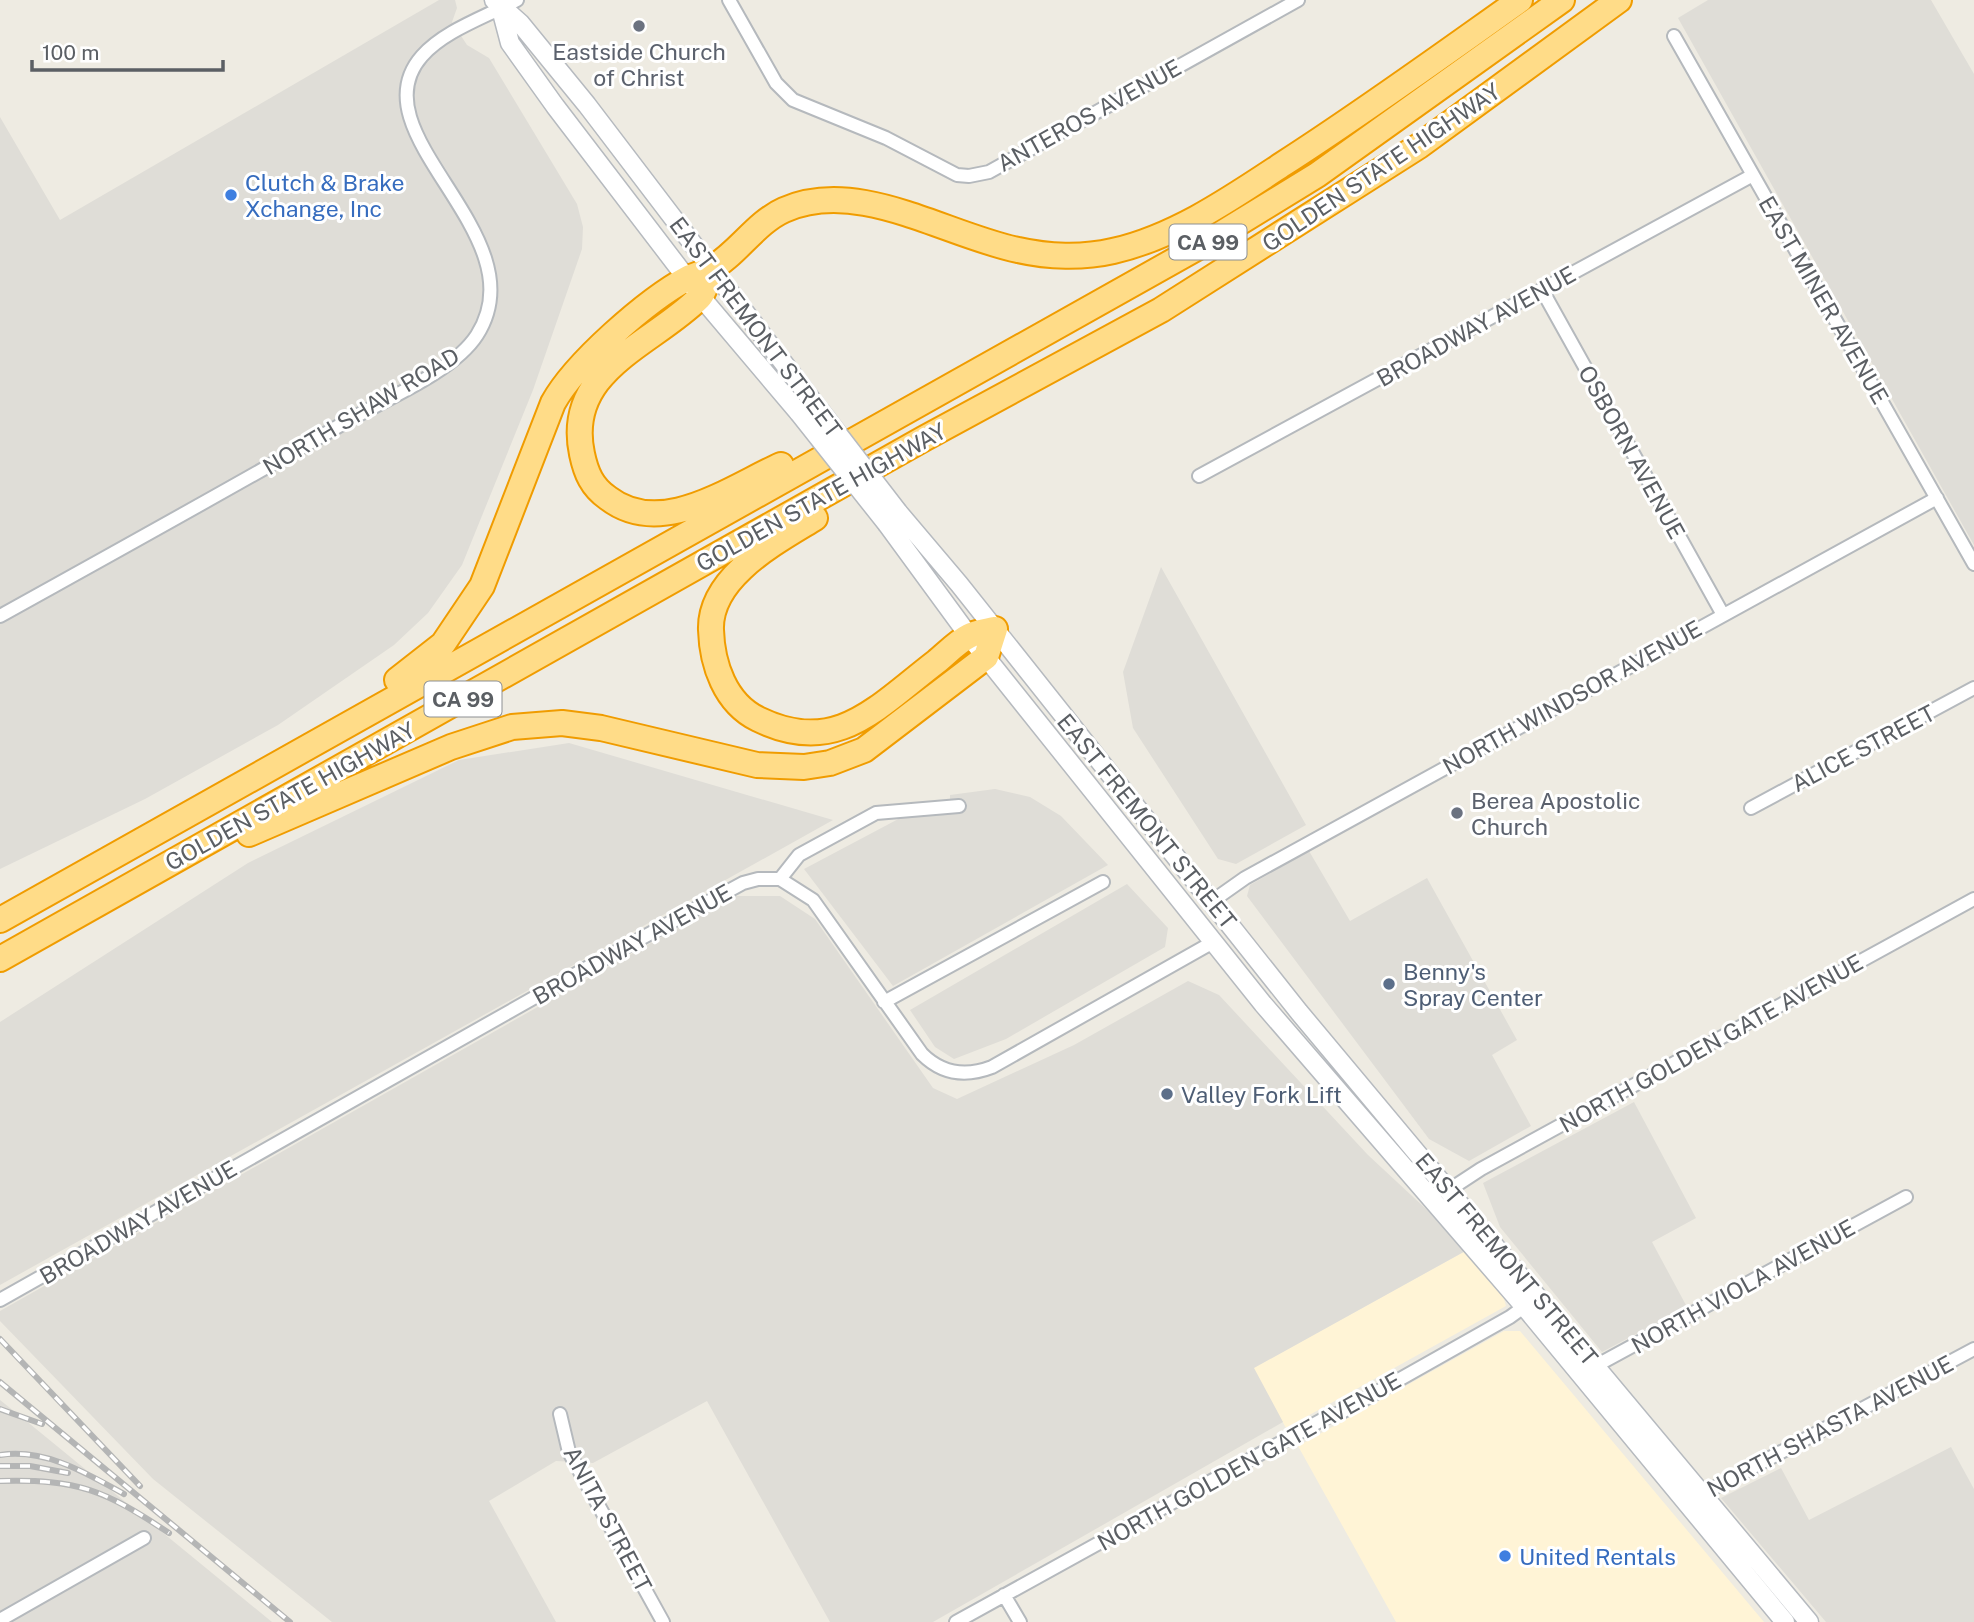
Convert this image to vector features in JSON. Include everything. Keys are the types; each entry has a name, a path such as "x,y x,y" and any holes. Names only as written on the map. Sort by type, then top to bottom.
{"highway":[{"path":"834,452 809,451 694,506 655,516 614,503 596,490 585,469 579,442 587,397 624,354 711,269 783,211 826,198 863,203 1017,250 1063,256 1111,251 1154,239 1246,188 1340,127 1520,0"},
{"name":"GOLDEN STATE HIGHWAY","path":"0,920 1211,240 1317,175 1562,0"},
{"name":"GOLDEN STATE HIGHWAY","path":"0,959 925,438 1161,310 1325,209 1419,146 1619,0"},
{"path":"248,781 406,674 443,644 482,586 553,403 565,380 609,339 694,288"},
{"path":"925,438 896,469 790,533 731,579 719,595 710,621 712,651 724,686 749,715 782,731 832,733 855,722 969,636 995,629"},
{"path":"151,874 324,804 451,747 512,727 562,723 601,728 757,765 804,767 830,763 864,750 986,657 995,629"}],"main road":[{"name":"EAST FREMONT STREET","path":"504,3 579,94 814,403 969,636 1315,1065 1531,1301 1596,1366 1785,1622"},
{"name":"EAST FREMONT STREET","path":"504,3 510,43 694,288 799,413 995,629 1211,902 1449,1190 1531,1301 1580,1375 1810,1622"},
{"path":"1193,915 1211,902"}],"street":[{"name":"ANTEROS AVENUE","path":"729,0 776,83 793,100 886,138 946,170 969,176 989,172 1297,0"},
{"name":"NORTH SHAW ROAD","path":"0,616 456,359 470,345 484,322 491,299 488,259 411,123 406,94 411,72 424,53 504,3"},
{"name":"EAST MINER AVENUE","path":"1674,36 1974,564"},
{"name":"BROADWAY AVENUE","path":"1199,476 1754,175"},
{"name":"OSBORN AVENUE","path":"1542,290 1722,614"},
{"name":"NORTH WINDSOR AVENUE","path":"1211,902 1245,878 1937,498"},
{"name":"ALICE STREET","path":"1751,808 1974,688"},
{"path":"959,806 876,813 799,855 780,879 813,900 929,1061 944,1070 972,1073 992,1067 1215,942"},
{"name":"BROADWAY AVENUE","path":"0,1300 724,892 758,879 780,879"},
{"path":"884,1002 1102,882"},
{"name":"NORTH GOLDEN GATE AVENUE","path":"1449,1190 1481,1169 1974,899"},
{"name":"NORTH VIOLA AVENUE","path":"1580,1375 1906,1197"},
{"name":"NORTH GOLDEN GATE AVENUE","path":"956,1622 1308,1427 1376,1393 1510,1317 1531,1301"},
{"name":"NORTH SHASTA AVENUE","path":"1694,1498 1974,1349"},
{"name":"ANITA STREET","path":"560,1414 569,1452 663,1622"},
{"path":"0,1620 145,1538"},
{"path":"1004,1595 1020,1622"}],"shaded area":[{"path":"439,0 455,0 457,8 452,22 467,45 489,58 577,204 583,227 582,249 533,390 462,565 428,613 394,645 278,725 145,799 0,869 0,117 60,220"},
{"path":"1708,0 1931,0 1974,74 1974,545 1678,18"},
{"path":"1161,567 1306,825 1236,864 1218,859 1133,728 1123,672"},
{"path":"569,743 833,820 0,1285 0,1022 248,863 459,760"},
{"path":"995,789 1030,797 1061,816 1108,865 893,986 804,869 904,816 950,813 950,795"},
{"path":"1309,851 1350,921 1427,878 1517,1040 1492,1055 1531,1126 1469,1161 1429,1139 1247,896 1250,885"},
{"path":"1127,884 1168,928 1165,947 1006,1039 954,1059 935,1047 910,1010"},
{"path":"734,896 780,896 815,919 933,1088 957,1099 1074,1045 1188,981 1219,995 1368,1155 1469,1249 1254,1368 1283,1422 933,1622 830,1622 707,1401 593,1463 556,1461 489,1501 556,1622 332,1622 153,1479 0,1321 0,1311"},
{"path":"1634,1102 1696,1218 1652,1242 1687,1307 1602,1352 1500,1227 1483,1183"},
{"path":"1469,1249 1500,1285 1506,1306 1286,1428 1253,1368"},
{"path":"1504,1331 1520,1331 1764,1622 1396,1622 1298,1446"},
{"path":"0,1400 30,1424 272,1622 0,1622"},
{"path":"1951,1447 1974,1489 1974,1622 1826,1622 1721,1498 1781,1468 1809,1520"}],"railway":[{"path":"0,1339 140,1486"},
{"path":"0,1382 290,1622"},
{"path":"0,1409 42,1424"},
{"path":"0,1455 33,1455 65,1464 124,1494"},
{"path":"0,1466 30,1466 68,1473"},
{"path":"0,1481 51,1482 90,1490 126,1506 169,1533"}],"place":[{"name":"Eastside Church of Christ","path":"639,26"},
{"name":"Clutch & Brake Xchange, Inc","path":"231,195"},
{"name":"Berea Apostolic Church","path":"1457,813"},
{"name":"Benny's Spray Center","path":"1389,984"},
{"name":"Valley Fork Lift","path":"1167,1094"},
{"name":"United Rentals","path":"1505,1556"}]}
